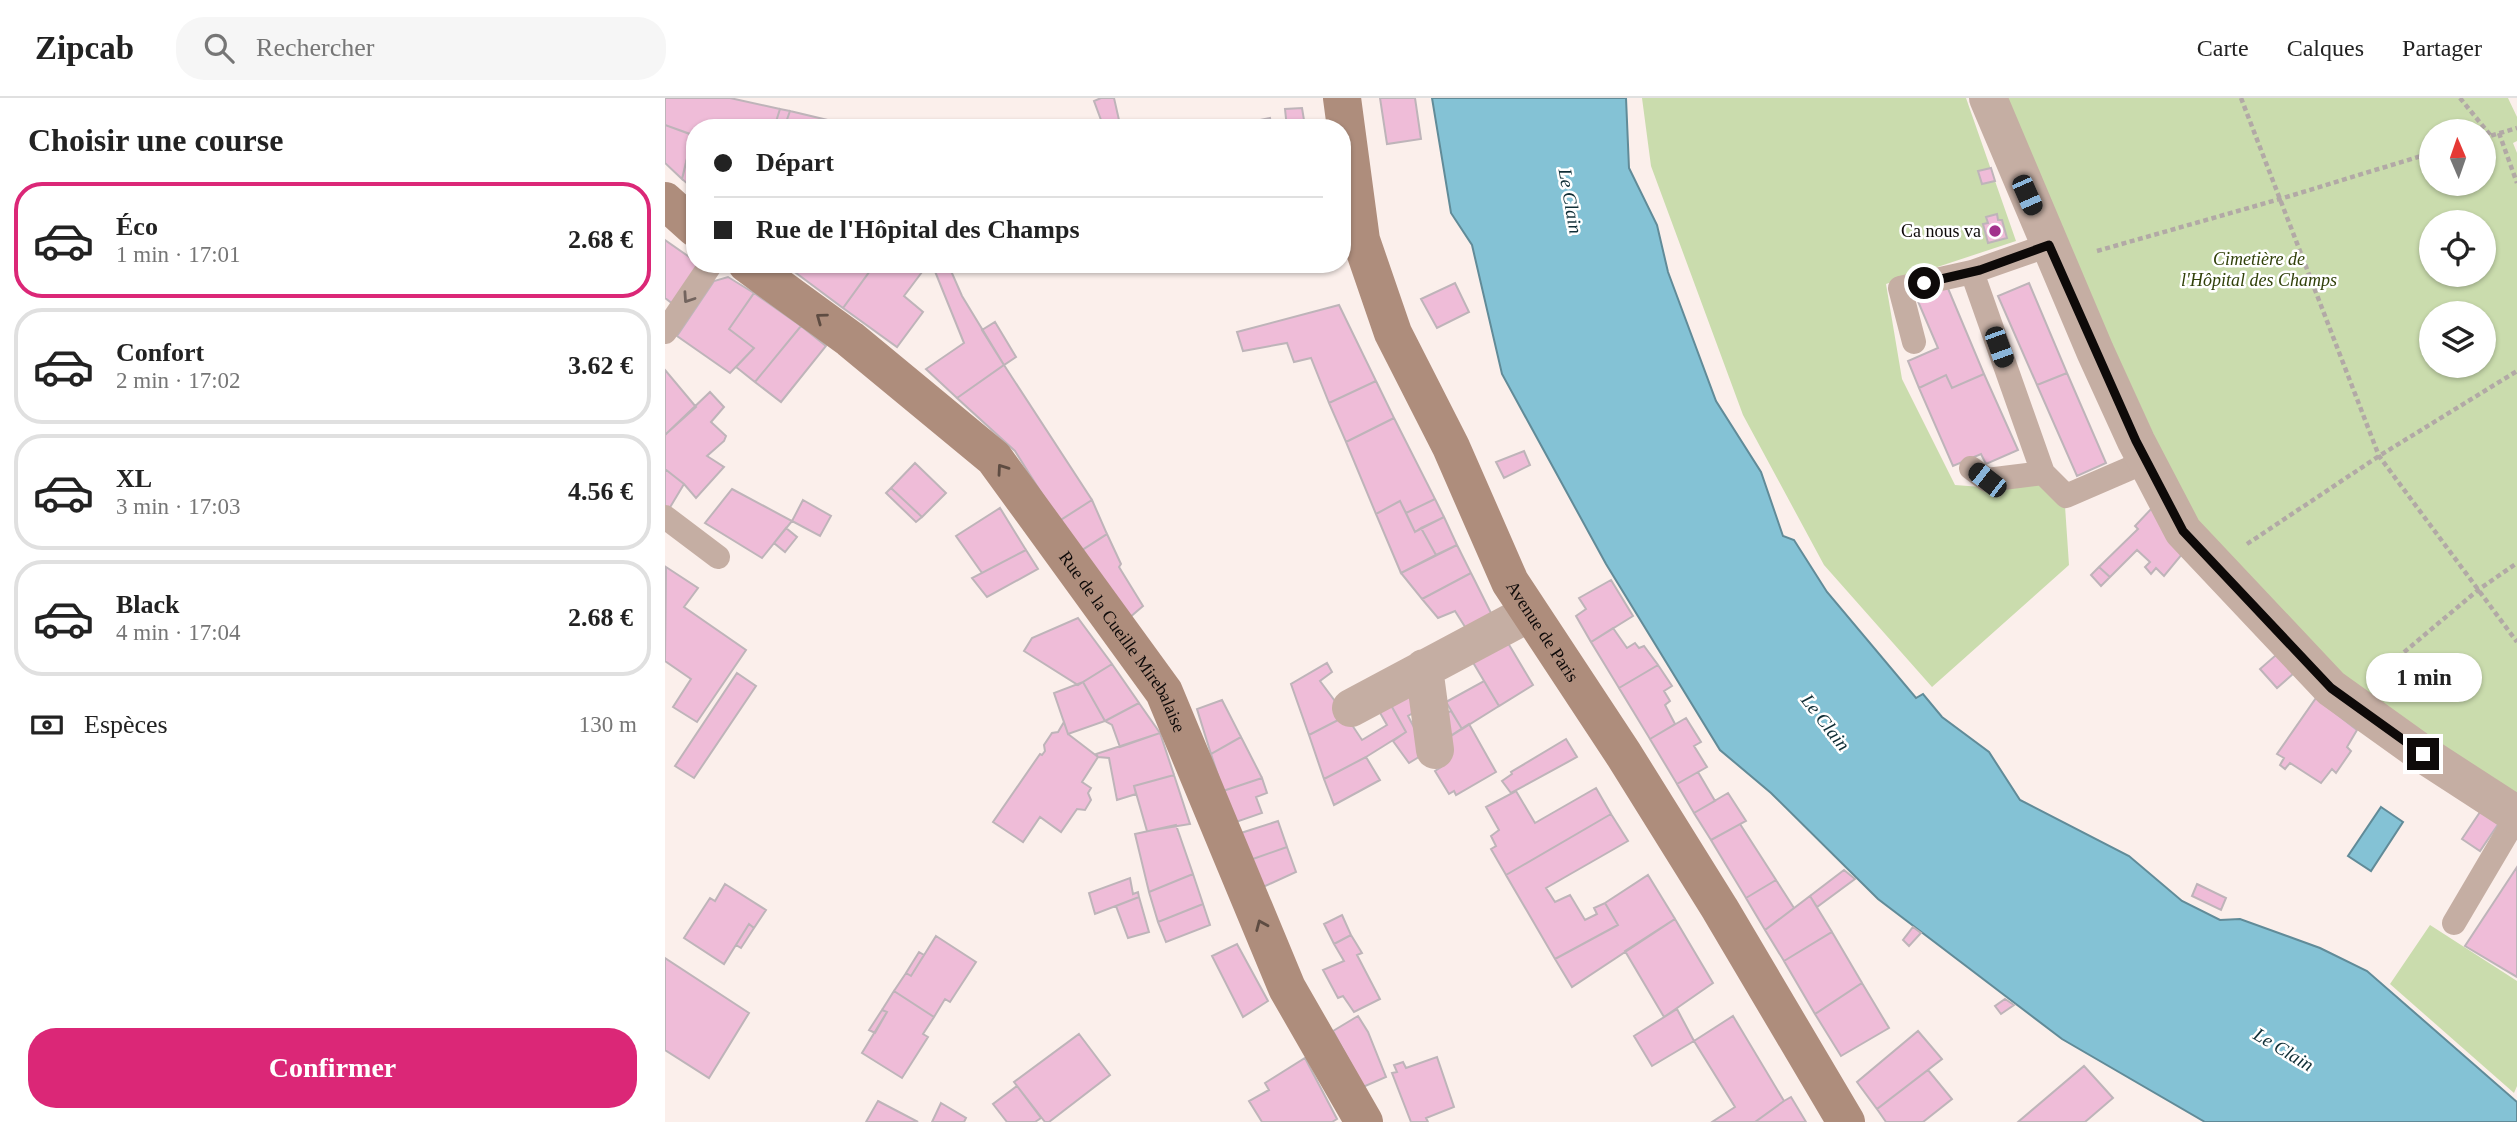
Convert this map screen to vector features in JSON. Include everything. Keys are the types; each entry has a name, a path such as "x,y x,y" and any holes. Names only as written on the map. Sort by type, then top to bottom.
{"main road":[{"name":"Avenue de Paris","path":"1342,98 1345,119"},
{"name":"Avenue de Paris","path":"1351,165 1361,240 1393,333 1451,447 1510,582 1720,909 1846,1122"},
{"path":"665,201 686,220"},
{"name":"Rue de la Cueille Mirebalaise","path":"759,273 850,339 994,458 1164,692 1287,988 1364,1122"}],"street":[{"path":"1987,98 2049,245 2147,461 2183,531 2331,688 2423,754 2517,816"},
{"path":"1351,708 1529,613"},
{"path":"1424,668 1435,750"}],"lane":[{"path":"1914,342 1900,288 1972,272 2049,245"},
{"path":"1972,272 2043,473 2066,496 2147,461"},
{"path":"665,332 705,273"},
{"path":"1971,468 1987,480 2043,473"},
{"path":"665,517 719,557"},
{"path":"2454,923 2517,816"}],"path":[{"path":"2241,98 2378,456 2517,642"},
{"path":"2460,98 2477,119"},
{"path":"2517,128 2498,134 2505,145 2517,183"},
{"path":"2096,251 2280,200 2419,157"},
{"path":"2242,548 2378,456 2517,371"},
{"path":"2376,676 2478,590 2517,563"}],"green space":[{"path":"1642,98 1966,98 2016,241 1886,284 1902,379 1955,485 2008,489 2037,482 2065,506 2069,565 1932,687 1824,565 1743,415 1651,166"},
{"name":"Cimetière de l'Hôpital des Champs","path":"1999,98 2508,98 2517,117 2517,141 2513,143 2517,153 2517,798 2379,711 2194,523"},
{"path":"2430,925 2517,981 2517,1086 2514,1093 2390,984"}],"water":[{"name":"Le Clain","path":"1432,98 1626,98 1629,168 1657,225 1668,272 1716,401 1761,472 1783,536 1794,540 1827,592 1916,698 1923,694 1942,717 1989,752 2020,800 2129,856 2182,901 2220,920 2240,919 2320,948 2367,971 2517,1102 2517,1122 2205,1122 2062,1039 1878,899 1771,793 1720,750 1606,564 1502,374 1472,245 1451,213"},
{"path":"2381,807 2403,822 2371,871 2348,856"}],"building":[{"path":"665,98 730,98 780,109 777,119 686,119 686,133 665,125"},
{"path":"1114,98 1119,119 1101,119 1094,101"},
{"path":"1380,98 1415,98 1421,139 1387,144"},
{"path":"1302,108 1304,119 1286,119 1285,109"},
{"path":"780,109 790,111 787,119 777,119"},
{"path":"790,111 823,119 787,119"},
{"path":"665,125 686,132 686,163 682,179 665,163"},
{"path":"686,162 686,182 682,179"},
{"path":"1991,168 1995,181 1982,184 1978,171"},
{"name":"Ca nous va","path":"1997,214 1998,220 2002,220 2007,238 1988,243 1983,224 1988,223 1986,217"},
{"path":"665,240 686,255 686,273 694,273 673,304 665,298"},
{"path":"796,273 868,273 843,308"},
{"path":"868,273 921,273 904,296 923,312 897,347 843,308"},
{"path":"936,273 952,273 962,296 1004,365 957,398 926,369 964,343"},
{"path":"728,277 754,293 729,329 754,348 730,373 677,336 714,281"},
{"path":"1455,283 1469,312 1437,328 1421,299"},
{"path":"2029,283 2067,373 2037,385 1998,296"},
{"path":"1947,286 1984,374 1952,388 1946,375 1919,388 1908,361 1938,348 1917,299"},
{"path":"754,293 801,326 755,382 736,367 754,348 729,329"},
{"path":"1339,305 1376,381 1329,403 1311,358 1294,362 1287,343 1243,351 1237,332"},
{"path":"995,322 1016,357 1004,365 982,330"},
{"path":"801,326 826,346 781,402 755,382"},
{"path":"1004,365 1092,500 1059,521 1015,451 957,398"},
{"path":"665,370 696,407 665,435"},
{"path":"2067,373 2106,463 2077,476 2037,385"},
{"path":"1984,374 2018,450 1986,464 1981,454 1953,466 1919,388 1946,375 1952,388"},
{"path":"1376,381 1394,418 1346,442 1329,403"},
{"path":"710,392 724,407 711,422 726,436 707,456 724,467 696,498 665,469 665,435"},
{"path":"1394,418 1435,499 1406,513 1400,501 1376,514 1346,442"},
{"path":"1524,451 1530,465 1504,478 1496,462"},
{"path":"915,463 946,493 922,517 891,488"},
{"path":"665,469 684,484 669,509 665,506"},
{"path":"891,488 922,517 916,522 886,493"},
{"path":"732,489 792,521 762,558 705,523"},
{"path":"1435,499 1444,517 1415,532 1406,513"},
{"path":"803,500 831,516 820,536 792,521"},
{"path":"1092,500 1107,534 1079,552 1059,521"},
{"path":"1400,501 1415,532 1421,528 1436,555 1401,573 1376,514"},
{"path":"2153,507 2183,553 2164,576 2156,568 2151,574 2145,567 2150,562 2137,550 2110,577 2099,567 2138,529 2135,526"},
{"path":"1000,508 1026,550 982,573 956,536"},
{"path":"1444,517 1457,545 1436,555 1421,528"},
{"path":"786,528 797,537 785,552 774,543"},
{"path":"1107,534 1121,564 1119,567 1143,606 1129,618 1079,552"},
{"path":"1457,545 1471,573 1422,599 1401,573"},
{"path":"1026,550 1038,569 987,597 972,578"},
{"path":"666,567 698,588 684,607 746,650 697,722 673,707 691,679 665,661"},
{"path":"2099,567 2110,577 2101,586 2091,575"},
{"path":"1471,573 1493,617 1467,630 1455,611 1438,618 1422,599"},
{"path":"1611,580 1633,616 1591,642 1576,616 1586,609 1579,598"},
{"path":"1078,618 1112,664 1078,685 1024,651 1032,638"},
{"path":"1613,628 1627,648 1635,643 1639,648 1644,646 1658,665 1619,688 1591,642"},
{"path":"1505,638 1533,685 1499,706 1471,659"},
{"path":"2276,655 2294,673 2277,688 2260,669"},
{"path":"1327,663 1332,672 1320,681 1346,716 1309,735 1291,684"},
{"path":"1112,664 1139,703 1105,721 1083,682"},
{"path":"1658,665 1672,686 1664,691 1670,701 1665,705 1675,724 1650,739 1619,688"},
{"path":"737,673 756,686 694,778 675,766"},
{"path":"1415,678 1420,709 1408,716 1427,752 1409,763 1393,741 1406,732 1384,693"},
{"path":"1484,681 1499,706 1462,729 1446,702"},
{"path":"1083,682 1105,721 1068,734 1054,693"},
{"path":"1387,698 1406,732 1324,779 1309,735 1346,716 1362,740 1387,725 1375,704"},
{"path":"2316,698 2357,730 2347,747 2351,751 2336,773 2332,769 2321,783 2290,763 2285,769 2280,765 2284,758 2277,754"},
{"path":"1222,700 1241,737 1211,754 1197,709"},
{"path":"1139,703 1160,733 1120,747 1112,725 1105,721"},
{"path":"1451,711 1462,729 1435,746 1432,719"},
{"path":"1686,718 1701,742 1694,746 1707,767 1677,784 1650,739"},
{"path":"1064,722 1068,734 1098,757 1082,782 1091,788 1088,793 1091,800 1085,810 1077,809 1061,832 1040,817 1023,842 993,822 1040,754 1045,751 1044,745 1052,733 1058,732"},
{"path":"1469,724 1496,772 1456,795 1454,791 1449,794 1435,771 1441,767 1435,746"},
{"path":"1160,733 1174,775 1134,786 1136,794 1117,800 1109,758 1098,757 1096,754"},
{"path":"1241,737 1262,778 1223,791 1211,754"},
{"path":"1566,739 1577,757 1511,793 1502,781 1512,774 1511,772"},
{"path":"1366,757 1380,780 1334,805 1324,779"},
{"path":"1698,772 1715,801 1694,813 1677,784"},
{"path":"1174,775 1190,824 1147,831 1134,786"},
{"path":"1262,778 1267,793 1256,797 1262,813 1233,823 1223,791"},
{"path":"1596,788 1611,814 1506,875 1491,849 1496,846 1491,836 1499,830 1486,807 1516,791 1535,823"},
{"path":"1728,793 1746,821 1711,840 1694,813"},
{"path":"2480,812 2499,823 2480,851 2462,839"},
{"path":"1611,814 1628,841 1546,888 1555,902 1570,895 1585,920 1597,914 1594,908 1605,903 1618,925 1555,959 1506,875"},
{"path":"1278,821 1287,847 1250,860 1241,833"},
{"path":"1740,824 1776,880 1746,898 1711,840"},
{"path":"1176,825 1193,874 1149,892 1135,834"},
{"path":"1287,847 1296,872 1261,888 1250,860"},
{"path":"2517,867 2517,977 2465,946"},
{"path":"1844,870 1855,879 1817,907 1810,896"},
{"path":"1193,874 1203,904 1158,922 1149,892"},
{"path":"1648,875 1675,919 1572,987 1555,959 1618,925 1605,903"},
{"path":"1130,878 1133,894 1138,892 1139,897 1095,914 1089,893"},
{"path":"1776,880 1794,908 1765,930 1746,898"},
{"path":"725,884 766,910 754,928 749,924 724,964 684,938 710,898 715,901"},
{"path":"2197,884 2226,898 2221,910 2192,896"},
{"path":"1810,896 1832,932 1784,961 1765,930"},
{"path":"1139,897 1149,932 1128,938 1116,906"},
{"path":"1203,904 1210,925 1166,942 1158,922"},
{"path":"1342,915 1351,935 1334,944 1324,924"},
{"path":"1675,919 1713,983 1664,1017 1625,951"},
{"path":"749,924 754,928 741,948 736,945"},
{"path":"1913,927 1921,933 1909,946 1903,940"},
{"path":"1832,932 1862,983 1815,1014 1784,961"},
{"path":"1351,935 1362,953 1357,955 1380,999 1354,1012 1343,996 1338,998 1323,970 1344,961 1334,944"},
{"path":"936,936 976,962 950,1002 945,999 934,1017 894,991 906,973 911,976"},
{"path":"1237,944 1268,1001 1243,1017 1212,956"},
{"path":"919,952 924,955 911,976 906,973"},
{"path":"665,958 749,1013 709,1078 665,1050"},
{"path":"1862,983 1889,1028 1841,1056 1815,1014"},
{"path":"894,991 934,1017 923,1034 928,1037 902,1078 862,1053 887,1012 882,1010"},
{"path":"2005,999 2014,1005 2001,1014 1995,1006"},
{"path":"1677,1009 1694,1041 1652,1066 1634,1036"},
{"path":"882,1010 887,1012 875,1033 869,1030"},
{"path":"1358,1016 1368,1032 1386,1077 1363,1087 1333,1031"},
{"path":"1733,1016 1784,1101 1755,1122 1712,1122 1735,1107 1694,1041"},
{"path":"1918,1031 1942,1059 1877,1109 1857,1082"},
{"path":"1079,1034 1110,1075 1049,1122 1045,1122 1014,1082"},
{"path":"1437,1057 1454,1107 1426,1118 1428,1122 1411,1122 1392,1073 1397,1072 1394,1065 1403,1062 1406,1068"},
{"path":"1305,1058 1337,1119 1332,1122 1262,1122 1249,1101 1269,1090 1265,1083"},
{"path":"2084,1066 2113,1098 2085,1122 2018,1122"},
{"path":"1928,1070 1952,1099 1923,1122 1886,1122 1877,1109"},
{"path":"1017,1086 1041,1118 1035,1122 1007,1122 993,1104"},
{"path":"1791,1097 1806,1122 1755,1122 1784,1101"},
{"path":"878,1101 918,1122 866,1122"},
{"path":"941,1103 966,1118 964,1122 932,1122"}],"place":[{"name":"Ca nous va","path":"1995,231"}],"route":[{"path":"1924,283 1980,270 2049,245 2136,441 2183,531 2331,688 2423,754"}]}
